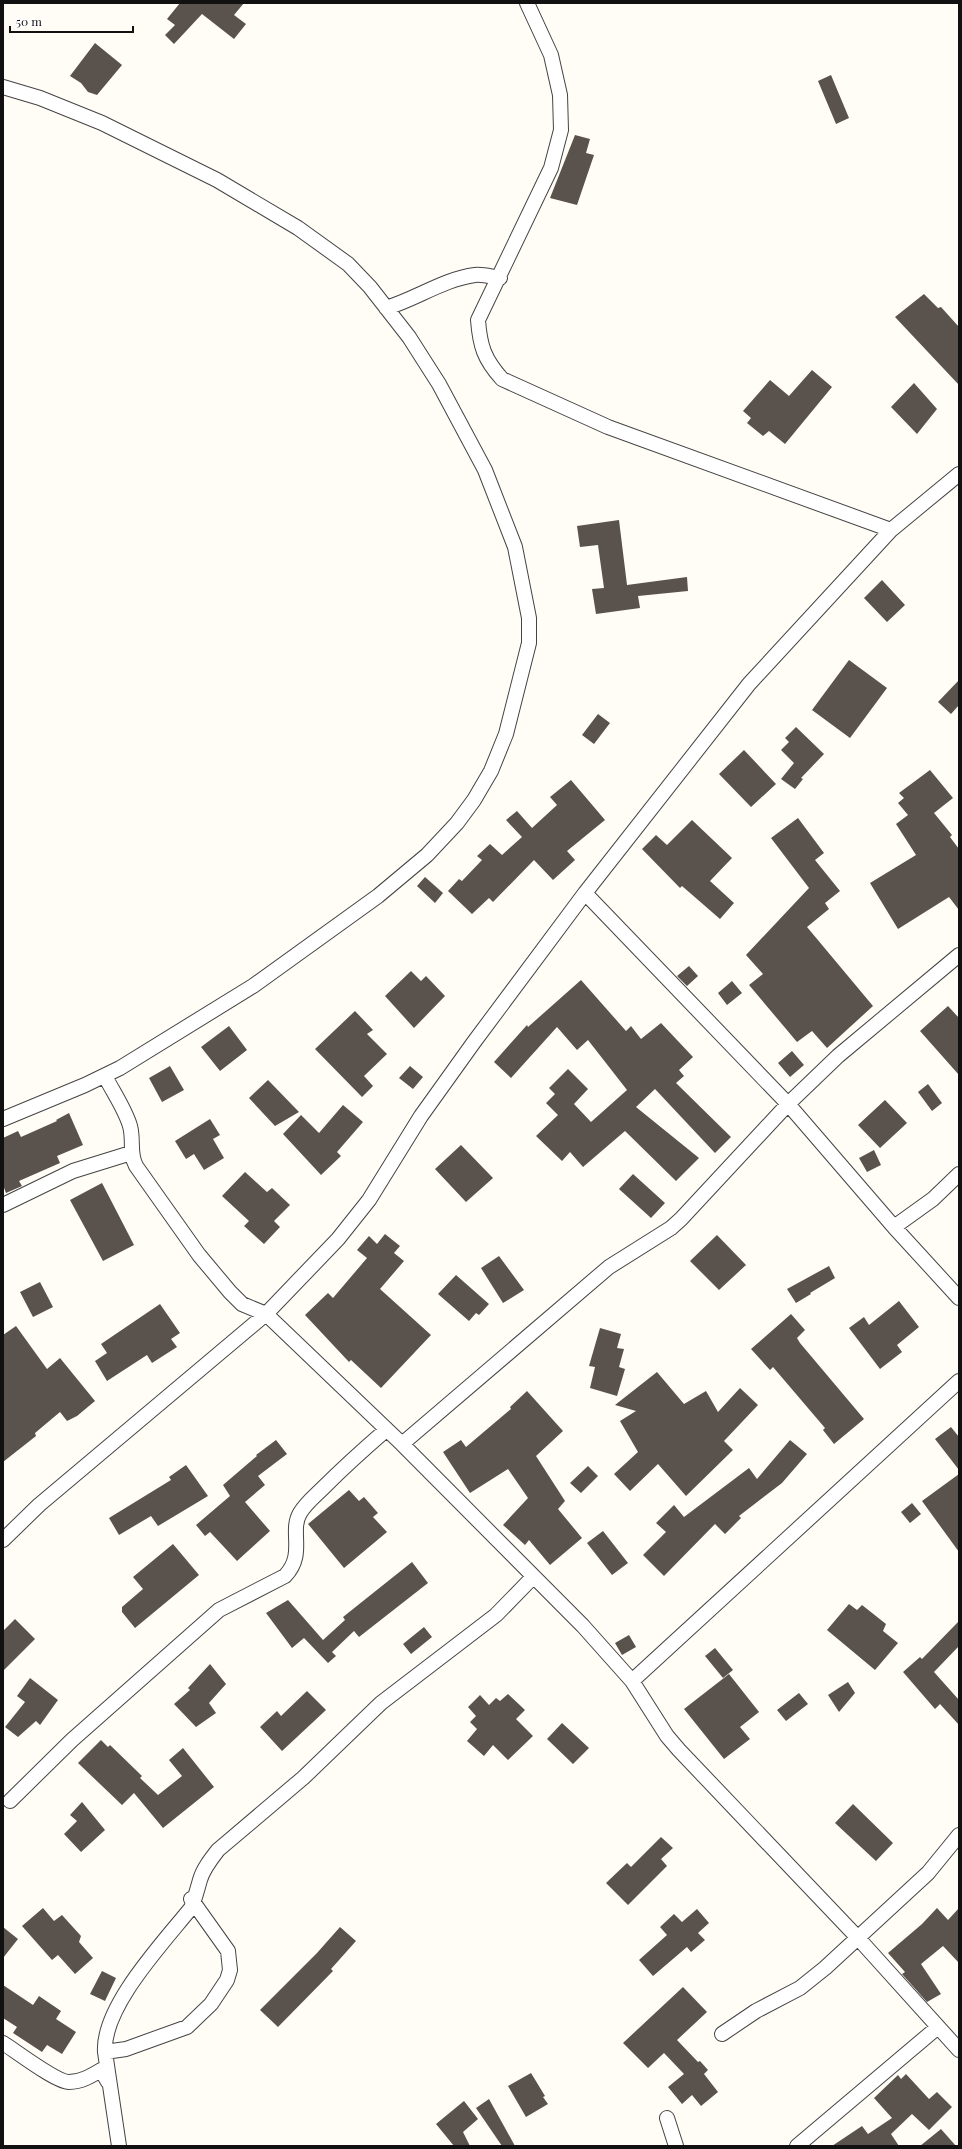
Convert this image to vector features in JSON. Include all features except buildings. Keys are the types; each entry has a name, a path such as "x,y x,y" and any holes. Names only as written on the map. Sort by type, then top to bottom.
{"street":[{"path":"527,3 551,55 560,95 561,130 551,168 522,226 500,278 478,320 480,344 489,364 502,379 608,427 890,530"},
{"path":"3,87 40,98 102,122 217,180 298,228 348,264 370,287 409,337 440,384 469,436 486,470 515,547 529,618 529,643 506,734 491,771 474,800 443,840 378,896 253,986 105,1076 3,1119"},
{"path":"386,308 404,303 451,282 470,276 476,275 500,278"},
{"path":"3,1540 39,1505 266,1314 338,1239 369,1200 421,1116 474,1042 585,893 749,684 890,530 959,474"},
{"path":"585,893 788,1104 894,1227 959,1298"},
{"path":"402,1444 609,1267 671,1228 788,1104 838,1056 959,955"},
{"path":"105,1076 128,1121 132,1135 131,1153 138,1171 219,1280 242,1304 266,1314 402,1444 583,1626 632,1681 660,1725 679,1750 858,1938 959,2050"},
{"path":"3,1205 73,1171 131,1153"},
{"path":"894,1227 933,1199 959,1174"},
{"path":"632,1681 959,1381"},
{"path":"10,1801 72,1740 219,1610 285,1576 290,1571 296,1555 296,1522 306,1505 346,1465 386,1430"},
{"path":"119,2146 104,2052 106,2029 126,1992 192,1900 206,1866 218,1850 298,1783 382,1703 496,1615 534,1577"},
{"path":"722,2034 756,2010 800,1988 858,1938 928,1874 959,1835"},
{"path":"104,2052 126,2050 187,2028 211,2004 227,1980 230,1970 228,1951 192,1900"},
{"path":"797,2146 938,2027"},
{"path":"3,2043 50,2074 68,2082 81,2080 101,2070 110,2084"},
{"path":"667,2118 676,2146"}]}
